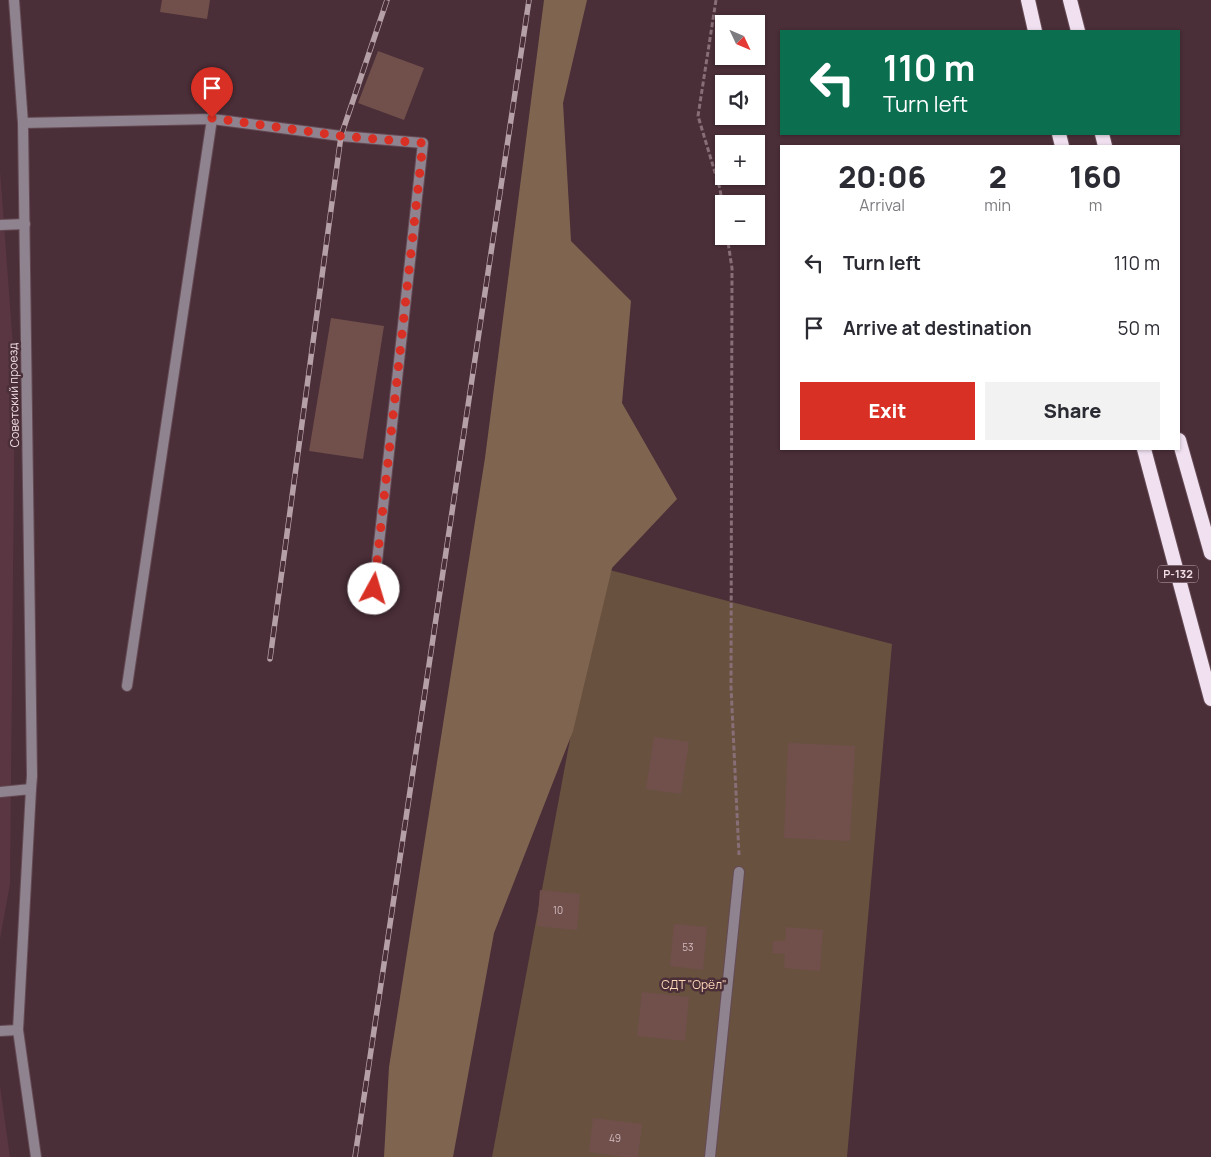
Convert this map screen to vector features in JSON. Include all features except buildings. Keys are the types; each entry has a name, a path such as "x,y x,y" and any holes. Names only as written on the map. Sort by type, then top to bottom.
{"highway":[{"path":"1028,0 1035,30"},
{"path":"1070,0 1078,30"},
{"name":"Р-132","path":"1180,444 1211,553"},
{"name":"Р-132","path":"1144,450 1211,699"}],"street":[{"name":"Советский проезд","path":"14,0 23,123 32,776 18,1030 36,1157"},
{"path":"23,123 212,118 341,136 423,143 374,589"},
{"path":"127,686 212,118"},
{"path":"0,225 25,224"},
{"path":"0,792 31,789"},
{"path":"710,1157 740,872"},
{"path":"0,1031 18,1030"}],"path":[{"path":"716,0 698,116 721,195"},
{"path":"728,245 732,268 731,687 740,872"}],"shaded area":[{"path":"544,0 587,0 563,103 571,241 631,301 622,403 677,499 612,568 573,731 494,933 453,1157 384,1157 389,1067 485,458"},
{"path":"0,170 15,373 10,884 0,939"},
{"path":"0,1086 10,1157 0,1157"}],"green space":[{"name":"СДТ \"Орёл\"","path":"602,568 892,644 847,1157 492,1157"}],"railway":[{"path":"270,659 341,136 387,0"},
{"path":"355,1157 529,0"}],"route":[{"path":"212,118 341,136 423,143 374,589"}]}
